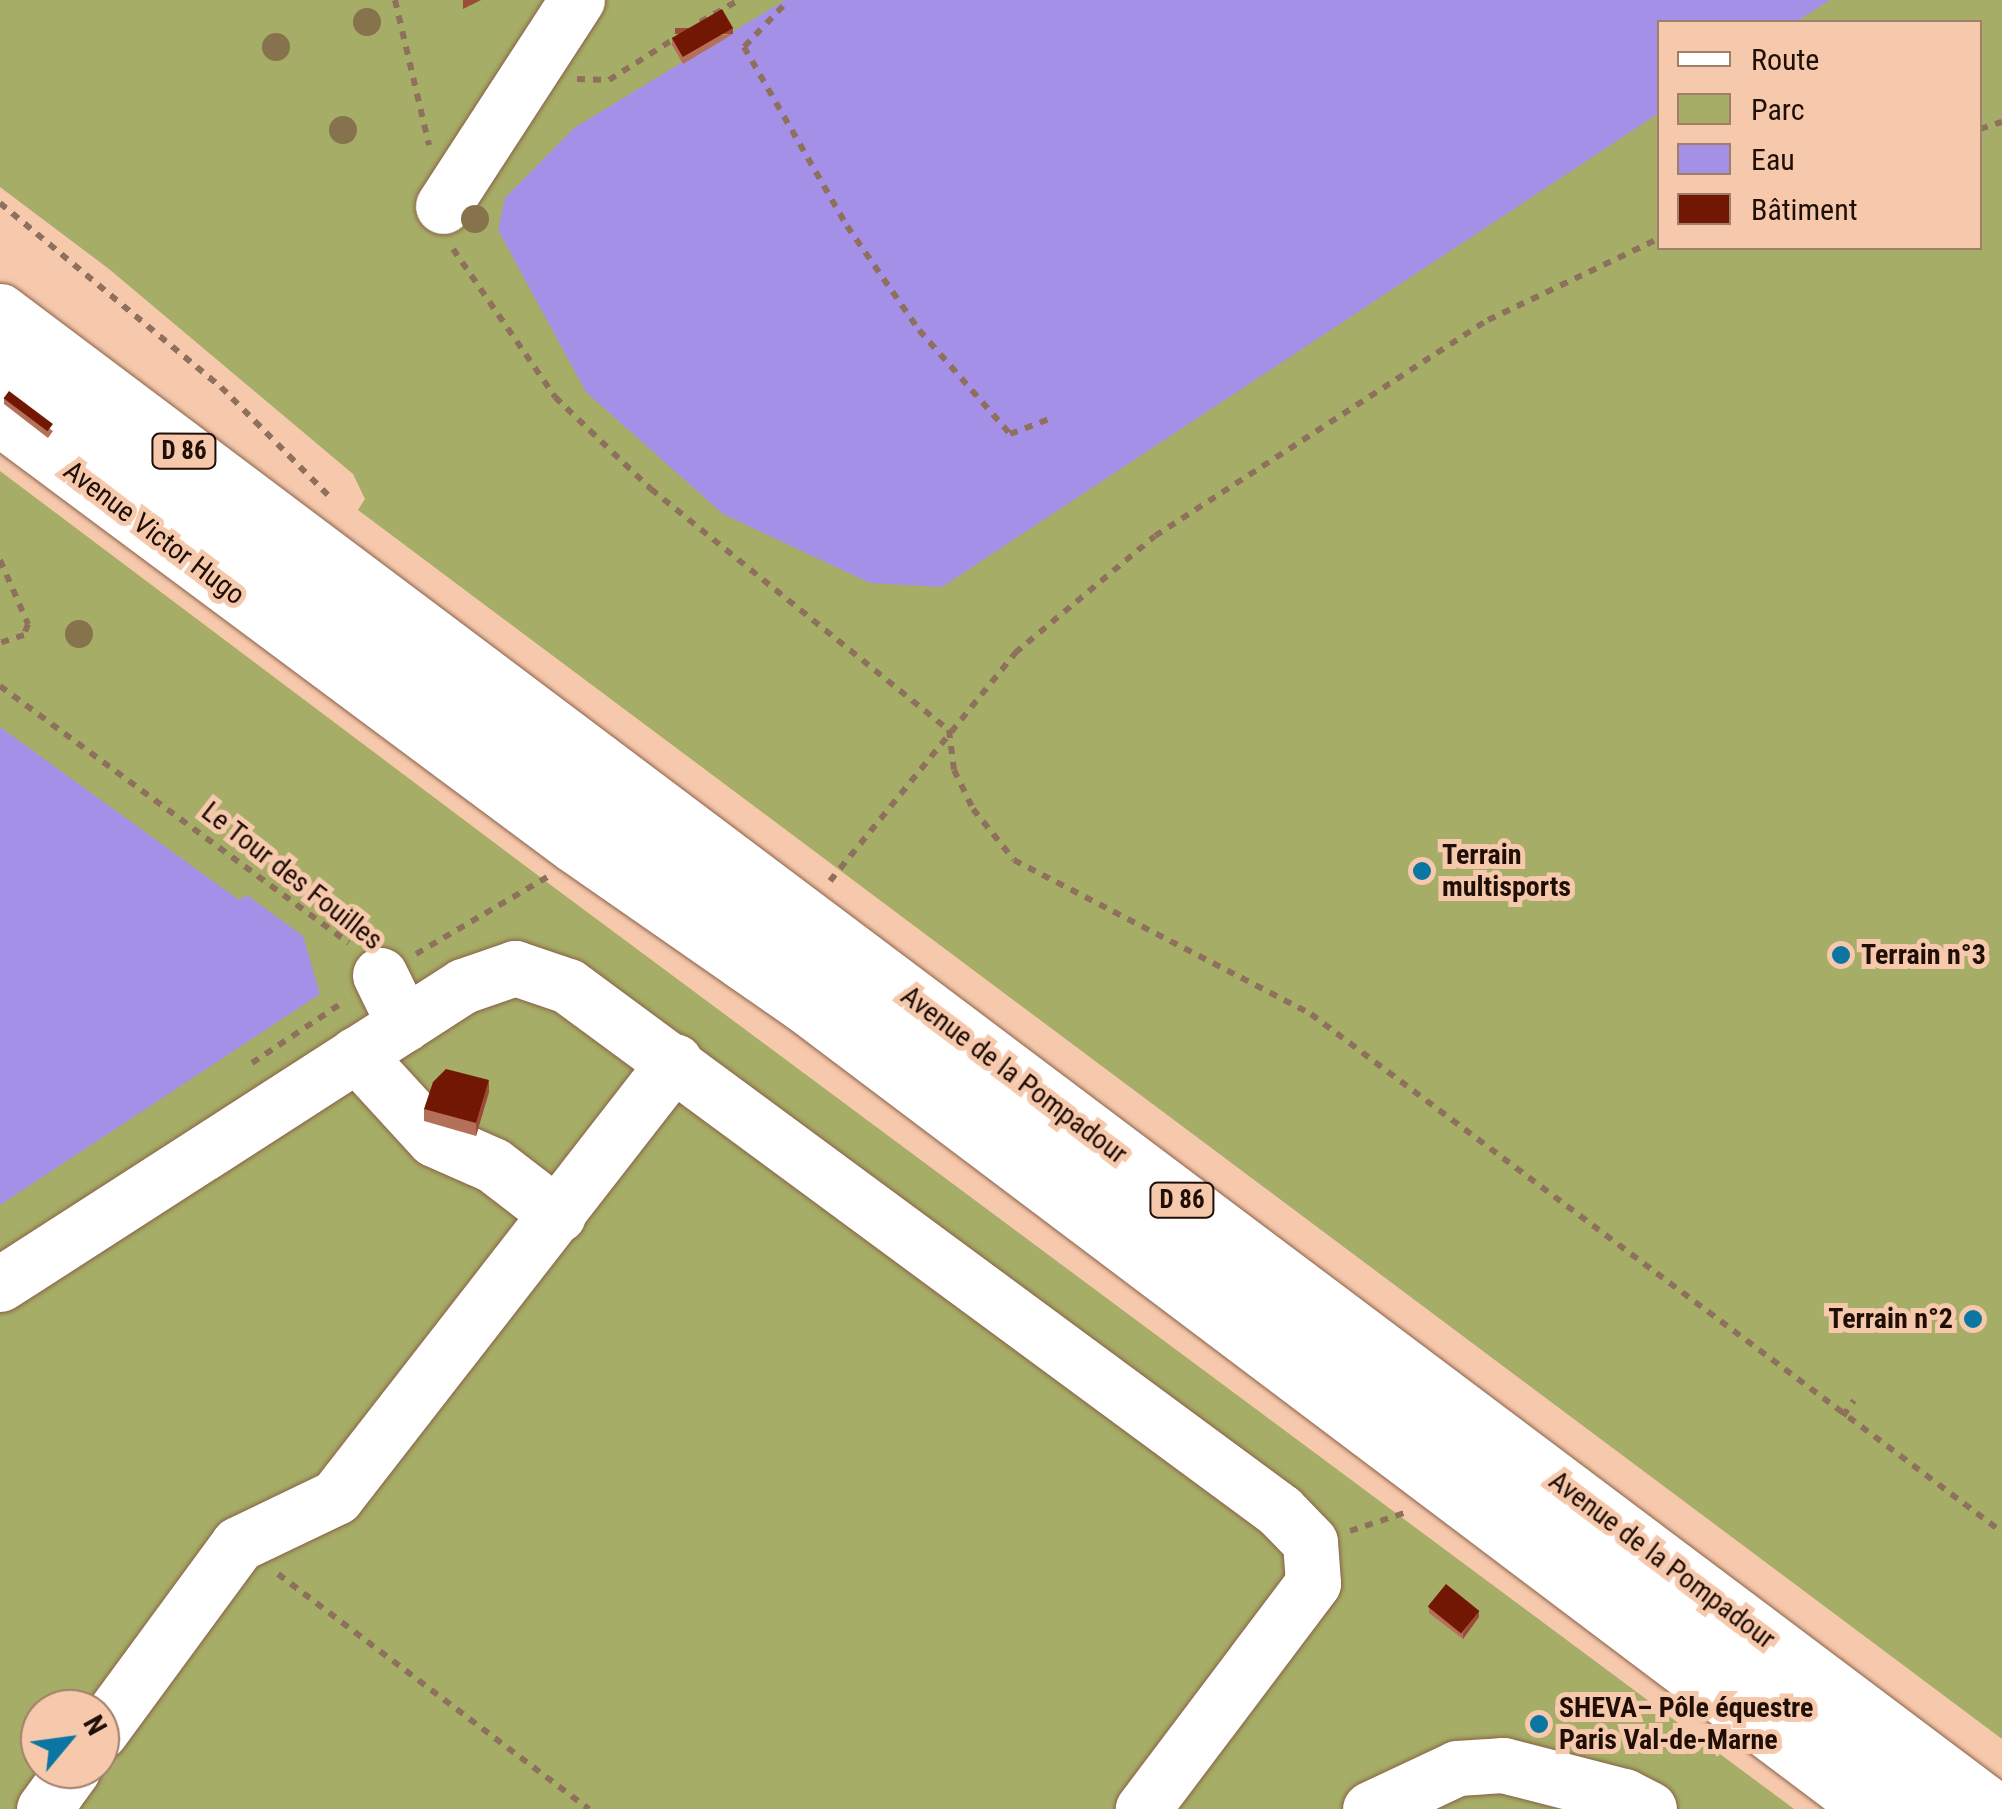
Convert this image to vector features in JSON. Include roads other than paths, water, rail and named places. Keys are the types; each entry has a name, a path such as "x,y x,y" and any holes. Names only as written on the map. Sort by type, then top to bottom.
{"main road":[{"path":"442,206 577,0"},
{"name":"D 86","path":"0,311 339,619 574,845 803,1004 1871,1809"},
{"name":"Avenue Victor Hugo","path":"0,359 339,619"},
{"name":"Avenue Victor Hugo","path":"0,418 339,619"},
{"name":"Avenue de la Pompadour","path":"339,619 1936,1809"},
{"name":"Avenue de la Pompadour","path":"339,619 1994,1809"},
{"path":"0,1284 463,986 516,968 568,986 675,1061 1280,1511 1310,1542 1313,1584 1143,1809"},
{"path":"380,975 404,1024"},
{"path":"356,1054 434,1139 493,1165 558,1214"},
{"path":"120,1705 238,1544 336,1497 675,1061"},
{"path":"1370,1809 1457,1768 1503,1765 1650,1809"}],"water":[{"path":"785,0 1830,0 1799,20 1657,20 1657,114 942,587 870,583 723,514 586,392 498,230 505,198 574,128"},
{"path":"0,727 239,900 247,895 303,936 320,994 0,1205"}],"place":[{"name":"Terrain multisports","path":"1422,871"},
{"name":"Terrain n°3","path":"1841,955"},
{"name":"Terrain n°2","path":"1973,1319"},
{"name":"SHEVA– Pôle équestre Paris Val-de-Marne","path":"1539,1724"}]}
